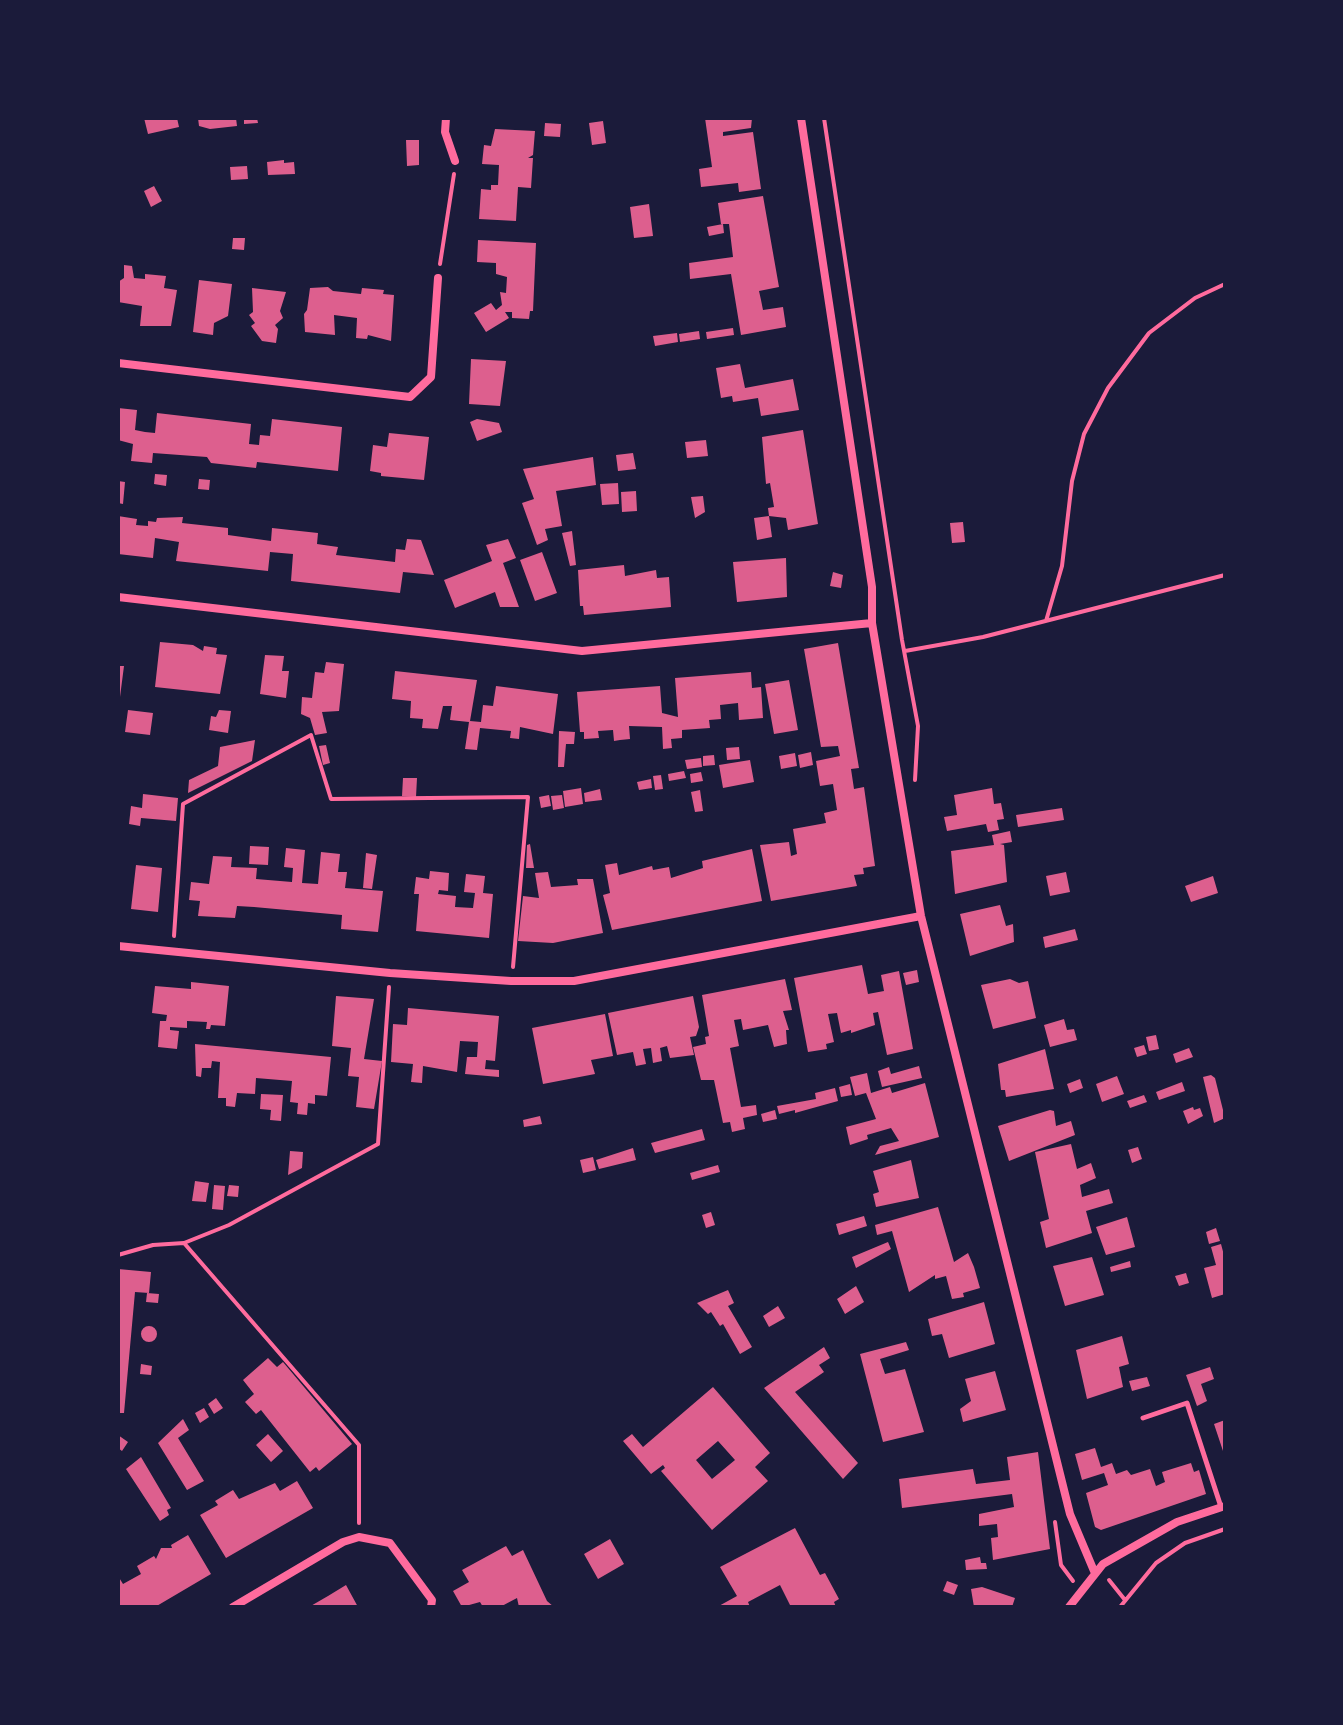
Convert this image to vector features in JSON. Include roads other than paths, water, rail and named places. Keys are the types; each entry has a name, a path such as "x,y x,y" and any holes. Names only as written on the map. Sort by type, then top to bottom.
{"street":[{"path":"446,118 445,132 455,161"},
{"path":"801,118 872,587 872,623 921,916 1070,1514 1094,1571"},
{"path":"118,363 410,397 431,377 438,278"},
{"path":"118,597 582,651 872,623"},
{"path":"118,946 390,973 511,981 574,981 921,916"},
{"path":"1069,1607 1094,1571 1158,1532 1223,1506"},
{"path":"233,1607 343,1542 359,1537 390,1543 432,1600 431,1607"}],"lane":[{"path":"1143,1418 1187,1403 1223,1506"}]}
